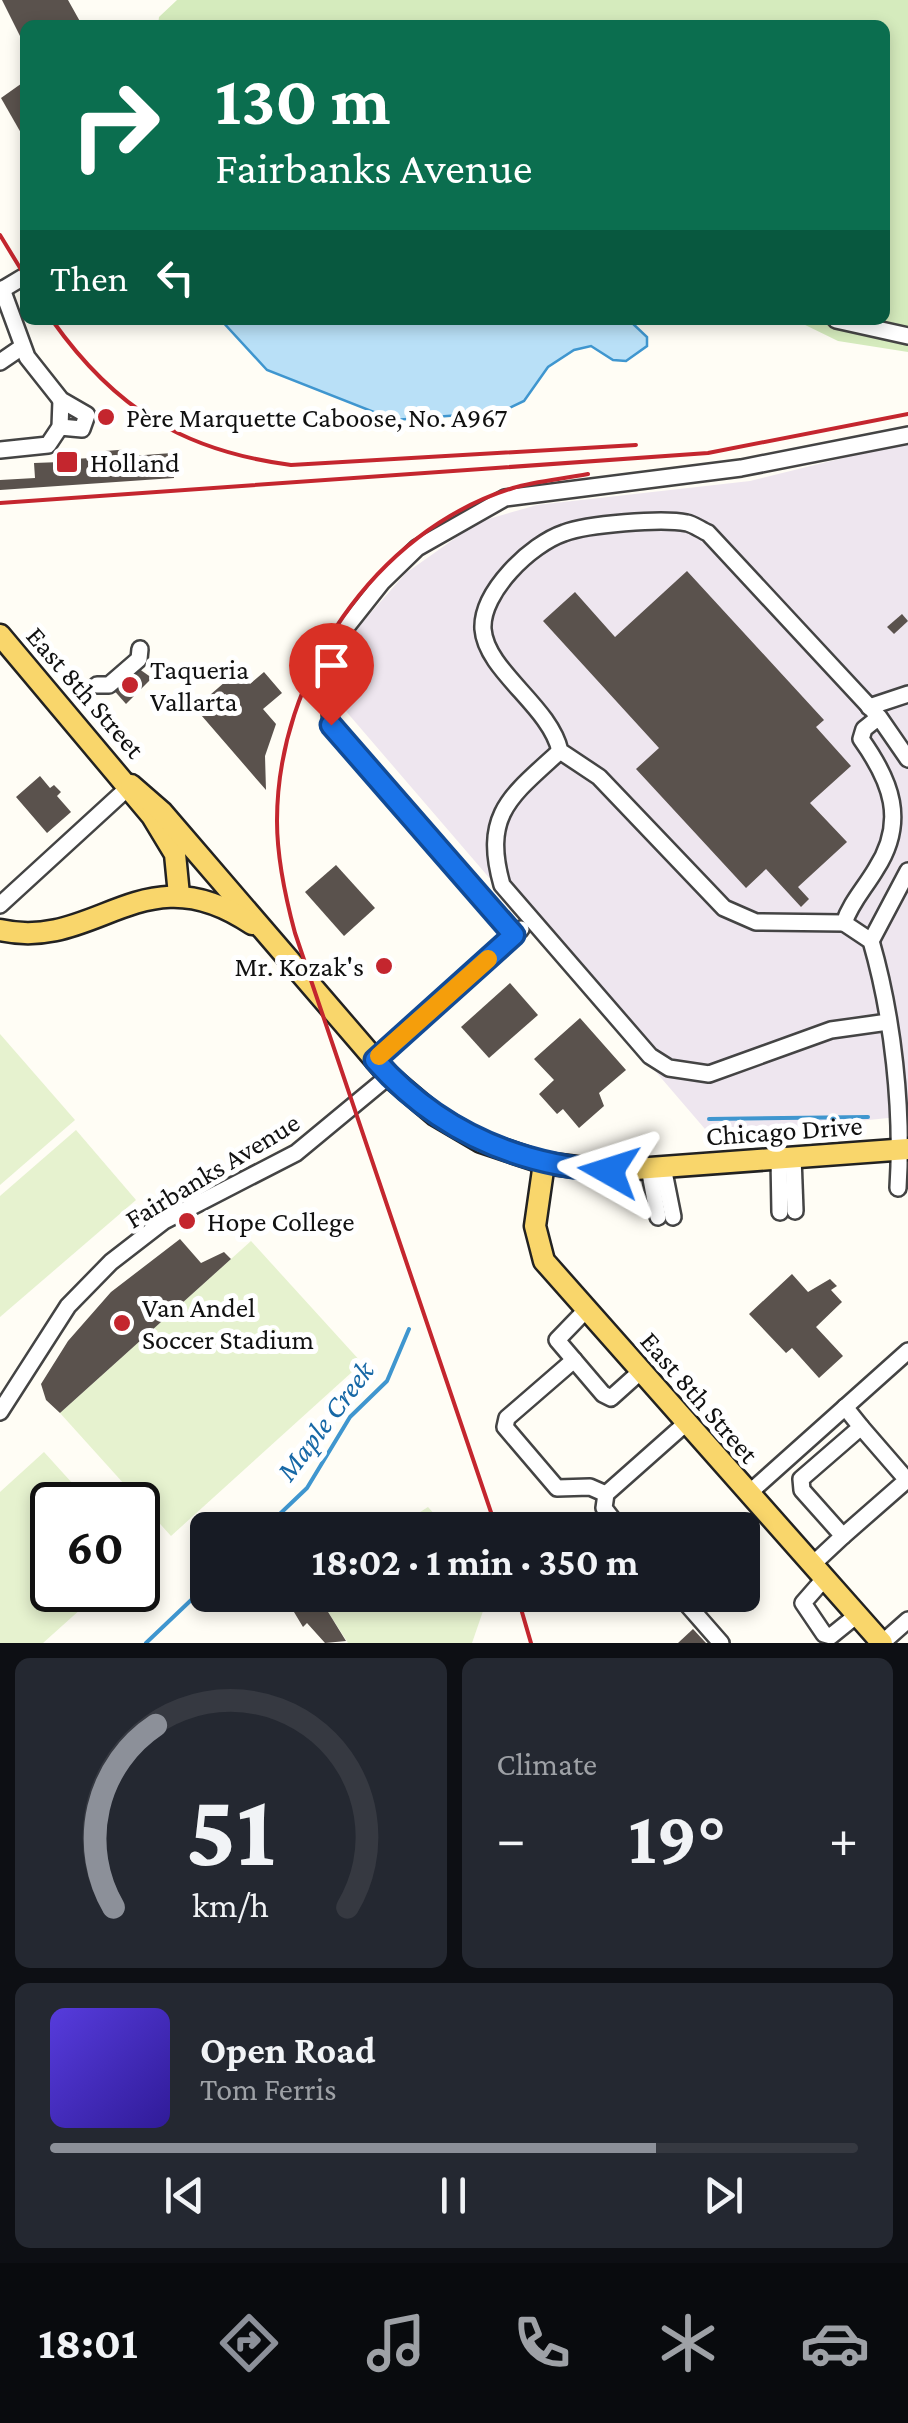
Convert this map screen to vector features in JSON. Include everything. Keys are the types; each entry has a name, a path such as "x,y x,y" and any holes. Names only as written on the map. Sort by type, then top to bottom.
{"main road":[{"path":"0,616 14,635 26,664"},
{"name":"East 8th Street","path":"0,634 130,785 174,854 179,895 214,903 262,931"},
{"name":"East 8th Street","path":"130,785 162,812 382,1068"},
{"path":"0,930 40,933 139,900 179,895"},
{"name":"Chicago Drive","path":"382,1068 456,1129 502,1151 544,1163 609,1171 904,1149"},
{"name":"East 8th Street","path":"544,1163 536,1209 538,1244 544,1261 882,1643"}],"street":[{"path":"1,289 22,347 62,400 82,410 88,419 78,431 60,427"},
{"path":"858,325 908,336"},
{"path":"0,362 22,347"},
{"path":"0,450 41,448 52,442 60,427 62,400"},
{"path":"514,935 331,725 326,676 344,630 382,582 417,548 476,511 505,498 741,468 908,435"},
{"path":"871,940 844,923 756,922 724,908 600,777 560,751 556,732 498,661 483,632 486,606 535,549 564,532 688,523 708,532 874,712 908,759"},
{"path":"97,685 109,685 138,660 140,649"},
{"path":"844,923 891,838 895,804 883,770 862,739 864,729 874,712 908,694"},
{"path":"560,751 499,814 493,851 502,885 650,1056 669,1068 709,1074 831,1030 888,1022"},
{"path":"0,905 130,785"},
{"path":"898,1188 904,1149 888,1022 871,940 908,871"},
{"name":"Fairbanks Avenue","path":"0,1412 68,1306 112,1262 164,1221 296,1153 531,920"},
{"path":"786,1158 787,1212"},
{"path":"656,1167 666,1217"},
{"path":"586,1310 557,1335 574,1360 611,1398 640,1372"},
{"path":"748,1494 908,1351"},
{"path":"574,1360 507,1418 504,1427 557,1488 590,1487 606,1494"},
{"path":"846,1408 907,1480 843,1536 818,1572 803,1603 824,1634 830,1636 856,1614"},
{"path":"607,1512 606,1494 686,1424"},
{"path":"843,1536 802,1490 801,1479 861,1427"},
{"path":"694,1612 721,1643"},
{"path":"882,1643 908,1620"}],"shaded area":[{"path":"908,442 908,1116 711,1136 326,688 351,635 406,573 478,522 537,505 750,481"}],"green space":[{"path":"177,0 908,0 908,352 838,341 805,325 890,325 890,20 159,20"},
{"path":"0,1034 75,1120 0,1185"},
{"path":"76,1130 136,1200 0,1317 0,1196"},
{"path":"251,1241 362,1363 197,1512 190,1512 190,1519 171,1536 160,1524 160,1482 122,1482 60,1413"},
{"path":"44,1452 71,1482 30,1482 30,1612 78,1612 43,1643 0,1643 0,1492"},
{"path":"328,1612 483,1612 472,1643 348,1643"}],"water":[{"path":"226,325 634,325 647,337 647,346 626,361 613,360 591,346 574,350 548,367 524,401 501,412 394,420 267,370"}],"building":[{"path":"2,0 68,0 79,20 20,20 20,36"},
{"path":"20,85 20,131 1,98"},
{"name":"Père Marquette Caboose, No. A967","path":"102,409 115,420 111,426 97,415"},
{"path":"131,449 131,456 172,453 174,478 0,490 0,480 35,478 34,463 61,462 60,455 73,454 74,459 106,457 105,451"},
{"path":"687,571 824,720 816,727 851,766 810,803 847,842 798,887 809,899 801,907 766,869 746,888 636,769 659,748 543,621 575,592 615,637"},
{"path":"902,614 908,621 894,634 887,627"},
{"name":"Taqueria Vallarta","path":"135,666 152,678 126,704 111,687"},
{"path":"264,672 282,693 263,709 276,724 265,756 266,790 195,708 233,675 241,684 246,680 250,684"},
{"path":"40,776 50,788 54,785 61,792 57,796 71,812 47,833 16,797"},
{"path":"336,865 375,908 344,936 305,892"},
{"name":"Mr. Kozak's","path":"384,954 396,967 384,978 372,965"},
{"path":"510,983 538,1015 489,1058 461,1027"},
{"path":"580,1018 626,1070 599,1093 604,1106 579,1128 563,1109 557,1114 539,1094 554,1080 534,1059"},
{"name":"Van Andel Soccer Stadium","path":"180,1239 201,1263 224,1252 231,1259 60,1413 46,1400 41,1384 68,1341 111,1292"},
{"path":"792,1274 808,1292 830,1279 837,1286 831,1290 842,1302 816,1327 843,1356 819,1378 792,1348 786,1353 749,1314"},
{"path":"294,1612 328,1612 346,1641 325,1643 307,1623 303,1627"},
{"path":"693,1629 706,1643 678,1643"}],"waterway":[{"name":"Maple Creek","path":"709,1119 868,1117"},
{"name":"Maple Creek","path":"282,1512 307,1488 350,1417 387,1381 409,1329"},
{"name":"Maple Creek","path":"146,1643 190,1601"}],"railway":[{"path":"0,235 20,268"},
{"path":"56,325 101,378 155,421 217,449 253,458 291,465 636,445"},
{"path":"0,503 708,453 908,414"},
{"path":"491,1512 295,933 278,849 281,767 294,715 315,664 343,617 377,575 417,538 463,509 513,488 588,474"},
{"path":"522,1612 531,1643"}],"slow traffic":[{"path":"379,1056 488,959"}],"place":[{"name":"Père Marquette Caboose, No. A967","path":"106,417"},
{"name":"Holland","path":"67,462"},
{"name":"Taqueria Vallarta","path":"130,685"},
{"name":"Mr. Kozak's","path":"384,966"},
{"name":"Hope College","path":"187,1221"},
{"name":"Van Andel Soccer Stadium","path":"122,1323"}],"route":[{"path":"331,725 514,935 375,1060 415,1099 481,1142 544,1163 609,1171"}]}
